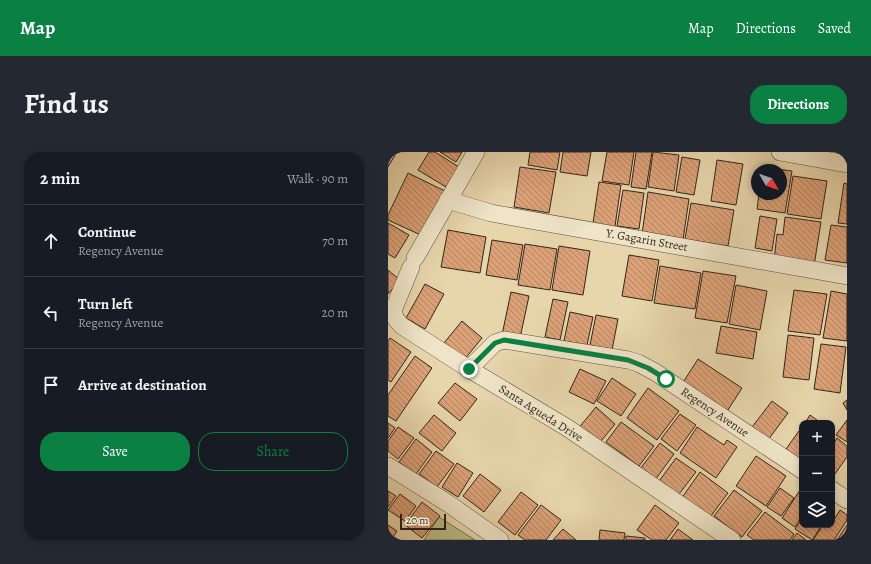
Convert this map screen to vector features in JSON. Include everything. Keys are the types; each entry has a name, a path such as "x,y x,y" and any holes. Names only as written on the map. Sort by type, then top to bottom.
{"street":[{"path":"448,200 476,152"},
{"path":"780,152 847,164"},
{"name":"Santa Agueda Drive","path":"448,200 413,262 394,308 393,314 402,326 469,369 566,427 732,540"},
{"name":"Y. Gagarin Street","path":"448,200 491,213 847,276"},
{"name":"Regency Avenue","path":"469,369 495,343 504,340 628,360 638,363 655,372 799,468"},
{"path":"388,466 449,504 500,540"},
{"path":"835,492 847,500"}],"shaded area":[{"path":"439,517 475,540 424,540"}],"building":[{"path":"388,152 397,152 388,167"},
{"path":"429,152 435,152 459,167 446,187 418,170"},
{"path":"440,152 462,152 456,162"},
{"path":"530,152 560,152 557,170 528,165"},
{"path":"563,152 591,152 587,176 560,172"},
{"path":"607,152 634,152 629,185 602,181"},
{"path":"636,152 652,152 646,189 631,187"},
{"path":"653,152 679,155 674,191 648,187"},
{"path":"841,152 847,152 847,156 841,155"},
{"path":"682,157 700,160 694,195 676,192"},
{"path":"717,160 743,164 736,205 711,201"},
{"path":"520,167 556,172 549,213 514,207"},
{"path":"787,170 792,171 785,213 757,209 758,200 787,200"},
{"path":"408,173 445,191 423,236 388,220 388,215"},
{"path":"793,176 827,181 821,219 787,214"},
{"path":"599,182 621,185 614,233 592,230"},
{"path":"844,183 847,184 847,224 838,223"},
{"path":"623,190 644,193 639,229 617,226"},
{"path":"648,192 689,199 683,240 642,234"},
{"path":"691,203 734,210 728,246 685,239"},
{"path":"760,216 777,219 772,251 755,248"},
{"path":"785,217 821,222 814,266 774,260 777,234 783,235"},
{"path":"388,223 409,235 395,258 388,254"},
{"path":"831,225 847,227 847,263 825,260"},
{"path":"448,230 486,237 480,273 441,267"},
{"path":"492,240 523,245 517,280 486,275"},
{"path":"525,244 557,249 550,290 518,285"},
{"path":"559,246 590,251 583,295 552,290"},
{"path":"629,255 659,260 652,301 622,296"},
{"path":"660,266 701,273 695,309 654,303"},
{"path":"388,270 400,280 388,294"},
{"path":"703,271 736,276 727,323 695,318"},
{"path":"425,284 444,294 425,329 406,318"},
{"path":"736,285 767,291 760,330 729,324"},
{"path":"794,290 827,294 820,335 788,331"},
{"path":"831,291 847,294 847,341 823,338"},
{"path":"511,292 529,296 520,338 502,335"},
{"path":"553,299 568,302 560,340 545,337"},
{"path":"570,312 593,317 587,345 564,341"},
{"path":"596,315 618,319 612,350 590,345"},
{"path":"462,321 482,338 464,360 444,343"},
{"path":"721,326 757,332 753,359 716,353"},
{"path":"788,335 814,338 809,380 783,377"},
{"path":"390,338 411,352 391,382 388,380 388,341"},
{"path":"821,344 846,347 840,393 814,389"},
{"path":"415,356 432,368 396,421 388,416 388,395"},
{"path":"698,359 742,388 726,413 682,384"},
{"path":"580,369 606,381 594,404 569,392"},
{"path":"612,378 636,394 621,416 597,401"},
{"path":"455,383 477,399 460,421 438,403"},
{"path":"648,388 679,411 657,440 627,418"},
{"path":"847,400 847,410 843,403"},
{"path":"772,401 788,413 765,444 749,431"},
{"path":"596,407 615,424 597,446 577,430"},
{"path":"680,414 696,425 677,451 661,439"},
{"path":"434,415 456,433 442,451 419,433"},
{"path":"810,415 817,420 807,420"},
{"path":"847,420 847,442 836,435"},
{"path":"621,422 654,446 639,466 606,442"},
{"path":"388,423 395,428 388,438"},
{"path":"398,427 414,438 398,459 388,451 388,441"},
{"path":"697,427 724,445 727,440 737,447 716,478 680,453"},
{"path":"799,431 799,459 786,449"},
{"path":"837,438 847,446 847,457 835,474 835,456 835,441"},
{"path":"416,439 432,452 416,474 399,462"},
{"path":"660,443 674,454 655,480 640,469"},
{"path":"436,451 454,464 437,487 419,474"},
{"path":"756,456 786,476 766,506 736,486"},
{"path":"676,458 696,472 676,498 657,484"},
{"path":"457,463 473,473 458,497 442,487"},
{"path":"700,472 728,493 708,520 681,499"},
{"path":"480,474 501,490 484,512 463,496"},
{"path":"780,488 794,498 781,516 767,507"},
{"path":"734,490 762,511 742,537 714,516"},
{"path":"388,491 396,496 388,507"},
{"path":"521,492 538,505 515,535 498,522"},
{"path":"799,492 799,521 795,527 782,518"},
{"path":"400,494 416,506 405,521 388,510"},
{"path":"422,502 440,516 422,538 405,525"},
{"path":"541,505 561,520 546,540 525,540 518,535"},
{"path":"655,505 679,523 666,540 652,540 637,530"},
{"path":"840,510 847,515 847,520 834,540 813,540 821,528 835,528 835,518"},
{"path":"765,512 794,534 790,540 754,540 747,535"},
{"path":"799,523 799,528 820,528 812,540 795,529"},
{"path":"388,525 397,531 391,540 388,540"},
{"path":"847,525 847,540 837,540"},
{"path":"563,529 576,540 553,540"},
{"path":"678,529 693,540 670,540"},
{"path":"600,530 625,533 624,540 599,540"},
{"path":"797,533 806,540 792,540"},
{"path":"626,536 645,538 645,540 626,540"}],"route":[{"path":"469,369 495,343 504,340 628,360 648,368 666,379"}]}
